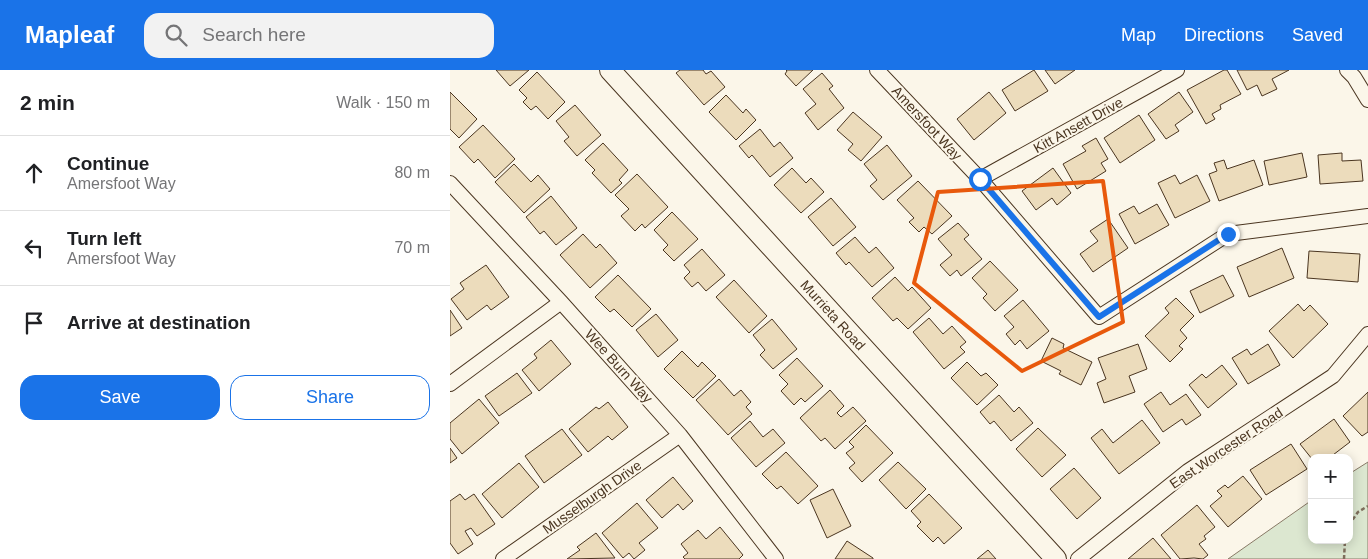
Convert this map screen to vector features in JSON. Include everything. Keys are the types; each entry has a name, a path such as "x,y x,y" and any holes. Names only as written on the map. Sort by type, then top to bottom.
{"main road":[{"name":"Murrieta Road","path":"610,70 1056,559"}],"street":[{"name":"Amersfoot Way","path":"877,70 980,179 1099,317 1228,234 1368,216"},
{"name":"Kitt Ansett Drive","path":"980,179 1177,70"},
{"path":"1347,70 1354,77 1368,100"},
{"name":"Wee Burn Way","path":"450,183 680,434 776,559"},
{"path":"450,384 561,302"},
{"name":"East Worcester Road","path":"1078,559 1188,471 1334,376 1368,334"},
{"name":"Musselburgh Drive","path":"503,559 680,434"}],"path":[{"path":"1353,519 1358,512 1368,506"},
{"path":"1344,559 1345,544"}],"highlighted area":[{"path":"1103,181 1123,322 1022,371 914,283 938,192"}],"green space":[{"path":"1368,462 1368,559 1228,559 1308,503 1308,544 1353,544 1353,471"}],"building":[{"path":"496,70 529,70 510,86"},
{"path":"680,70 703,70 706,74 711,71 725,87 704,105 676,73"},
{"path":"786,70 813,70 796,86 785,74"},
{"path":"1034,70 1048,91 1015,111 1002,90"},
{"path":"1045,70 1075,70 1055,84"},
{"path":"1227,70 1241,94 1220,105 1221,109 1212,114 1215,119 1206,124 1187,90"},
{"path":"1237,70 1289,70 1272,79 1277,89 1262,96 1257,85 1247,90"},
{"path":"537,72 565,102 548,119 536,106 531,110 523,102 527,98 519,90"},
{"path":"822,73 833,86 829,89 844,108 818,130 805,113 816,104 803,89"},
{"path":"450,92 477,119 459,138 450,129"},
{"path":"989,92 1006,113 974,140 957,119"},
{"path":"1179,92 1193,112 1175,125 1179,131 1166,139 1148,114"},
{"path":"726,95 743,113 746,109 756,120 736,140 709,112"},
{"path":"575,105 601,135 577,156 564,141 569,137 556,121"},
{"path":"853,112 882,137 861,161 848,150 853,144 837,130"},
{"path":"1139,115 1155,140 1120,163 1104,138"},
{"path":"483,125 515,159 495,178 478,159 474,163 459,147"},
{"path":"760,129 774,147 780,142 793,158 770,177 752,155 749,158 739,146"},
{"path":"1096,138 1108,159 1101,163 1106,171 1077,189 1063,164 1086,151 1082,146"},
{"path":"603,143 628,170 619,180 622,183 611,193 592,173 595,170 585,160"},
{"path":"887,145 912,176 883,200 870,186 877,180 864,164"},
{"path":"1302,153 1307,177 1269,185 1264,161"},
{"path":"1342,153 1342,161 1361,160 1363,181 1320,184 1318,155"},
{"path":"1224,160 1227,169 1254,160 1263,185 1219,201 1209,174 1217,171 1214,163"},
{"path":"514,164 531,182 538,175 550,189 524,213 495,182"},
{"path":"792,168 806,183 811,178 824,192 801,213 774,185"},
{"path":"1053,168 1071,193 1057,205 1052,198 1036,210 1022,191"},
{"path":"637,174 668,207 645,228 642,224 635,231 621,216 629,209 615,195"},
{"path":"1175,175 1180,184 1197,175 1210,201 1175,218 1158,183"},
{"path":"918,181 952,216 932,234 924,227 919,232 909,222 914,218 897,200"},
{"path":"551,196 577,228 556,245 544,231 540,234 526,217"},
{"path":"831,198 856,227 833,246 808,217"},
{"path":"1157,204 1169,225 1135,244 1119,214 1134,206 1139,214"},
{"path":"672,212 698,239 674,261 663,250 668,245 654,230"},
{"path":"1108,219 1128,248 1093,272 1080,254 1098,241 1090,231"},
{"path":"958,223 969,235 964,239 982,259 961,276 957,270 950,276 940,265 952,255 938,239"},
{"path":"583,234 596,248 600,244 617,263 590,288 560,255"},
{"path":"855,237 869,253 876,247 894,268 872,287 849,262 846,265 836,253"},
{"path":"1282,248 1294,278 1249,297 1237,267"},
{"path":"702,249 725,275 706,291 698,282 692,287 684,278 690,272 684,265"},
{"path":"1309,251 1360,254 1358,282 1307,278"},
{"path":"990,261 1018,290 995,311 983,298 987,294 972,278"},
{"path":"486,265 509,297 491,310 487,305 467,320 451,299 464,289 460,283"},
{"path":"618,275 651,309 632,327 614,309 610,312 595,297"},
{"path":"1223,275 1234,296 1200,313 1190,291"},
{"path":"895,277 908,291 912,287 931,308 908,329 897,318 893,321 872,298"},
{"path":"734,280 767,316 749,333 716,297"},
{"path":"1176,298 1194,316 1180,330 1187,338 1179,346 1183,349 1170,362 1145,336 1169,313 1165,308"},
{"path":"1023,300 1049,331 1027,349 1020,340 1015,345 1006,334 1014,327 1004,316"},
{"path":"1298,304 1304,311 1310,305 1328,324 1293,358 1269,331"},
{"path":"450,310 462,328 450,336"},
{"path":"656,314 678,340 658,357 636,330"},
{"path":"929,318 943,334 952,326 966,342 960,347 965,352 944,369 913,332"},
{"path":"772,319 797,349 773,369 760,355 765,350 753,335"},
{"path":"1052,338 1064,344 1063,348 1092,362 1081,385 1059,374 1061,371 1041,361"},
{"path":"551,340 571,364 539,391 522,370 537,358 534,354"},
{"path":"1138,344 1147,369 1129,376 1135,392 1104,403 1097,383 1106,379 1098,358"},
{"path":"1268,344 1280,365 1248,384 1232,358 1247,349 1251,355"},
{"path":"682,351 698,367 702,362 716,376 693,398 664,369"},
{"path":"797,358 823,386 805,402 801,398 794,405 781,391 788,384 779,375"},
{"path":"967,362 981,376 986,373 998,385 977,405 951,378"},
{"path":"1222,365 1237,384 1208,408 1189,385 1202,374 1206,378"},
{"path":"517,373 532,393 499,416 485,396"},
{"path":"719,379 734,396 741,390 751,402 746,407 752,414 728,435 696,400"},
{"path":"830,390 844,406 837,413 841,417 853,407 866,421 835,449 825,438 821,441 800,418"},
{"path":"1161,392 1170,405 1186,394 1201,415 1186,425 1182,419 1163,432 1144,404"},
{"path":"1368,392 1368,432 1362,436 1343,416"},
{"path":"999,395 1014,412 1019,407 1033,423 1011,441 994,421 990,424 980,412"},
{"path":"479,399 499,423 462,454 450,439 450,423"},
{"path":"608,402 628,427 612,440 608,436 588,452 569,429 596,407 599,409"},
{"path":"1334,419 1350,442 1334,454 1308,454 1300,444"},
{"path":"1142,420 1160,443 1119,474 1091,438 1102,429 1113,443"},
{"path":"750,421 763,437 773,429 785,443 756,467 731,438"},
{"path":"866,425 893,453 862,482 849,468 855,463 846,453 854,447 849,442"},
{"path":"1038,428 1066,455 1042,477 1016,449"},
{"path":"562,429 582,455 544,483 525,456"},
{"path":"1291,444 1307,469 1266,495 1250,470"},
{"path":"450,448 457,458 450,463"},
{"path":"786,452 818,486 798,504 781,486 777,489 762,474"},
{"path":"898,462 926,489 906,509 879,480"},
{"path":"519,463 539,487 502,518 482,494"},
{"path":"1074,468 1101,498 1077,519 1050,489"},
{"path":"1243,476 1262,499 1228,527 1210,506 1222,496 1217,491 1225,485 1228,488"},
{"path":"673,477 693,501 683,510 678,504 662,518 646,500"},
{"path":"833,489 851,526 827,538 810,500"},
{"path":"460,494 465,500 474,494 495,524 477,536 471,528 465,531 473,544 458,554 450,543 450,501"},
{"path":"929,494 962,528 944,544 938,537 933,542 917,526 921,522 911,511"},
{"path":"637,503 658,528 639,543 645,550 634,559 629,553 623,558 602,533"},
{"path":"1197,505 1215,527 1204,536 1206,539 1199,544 1208,555 1203,559 1180,559 1161,535"},
{"path":"720,527 743,555 739,559 685,559 683,557 688,553 681,544 698,530 706,539"},
{"path":"596,533 615,558 567,559 580,550 577,547"},
{"path":"1153,538 1171,559 1128,559"},
{"path":"847,541 873,558 873,559 835,559"},
{"path":"988,550 996,559 977,559"}],"route":[{"path":"980,179 1099,317 1228,234"}]}
